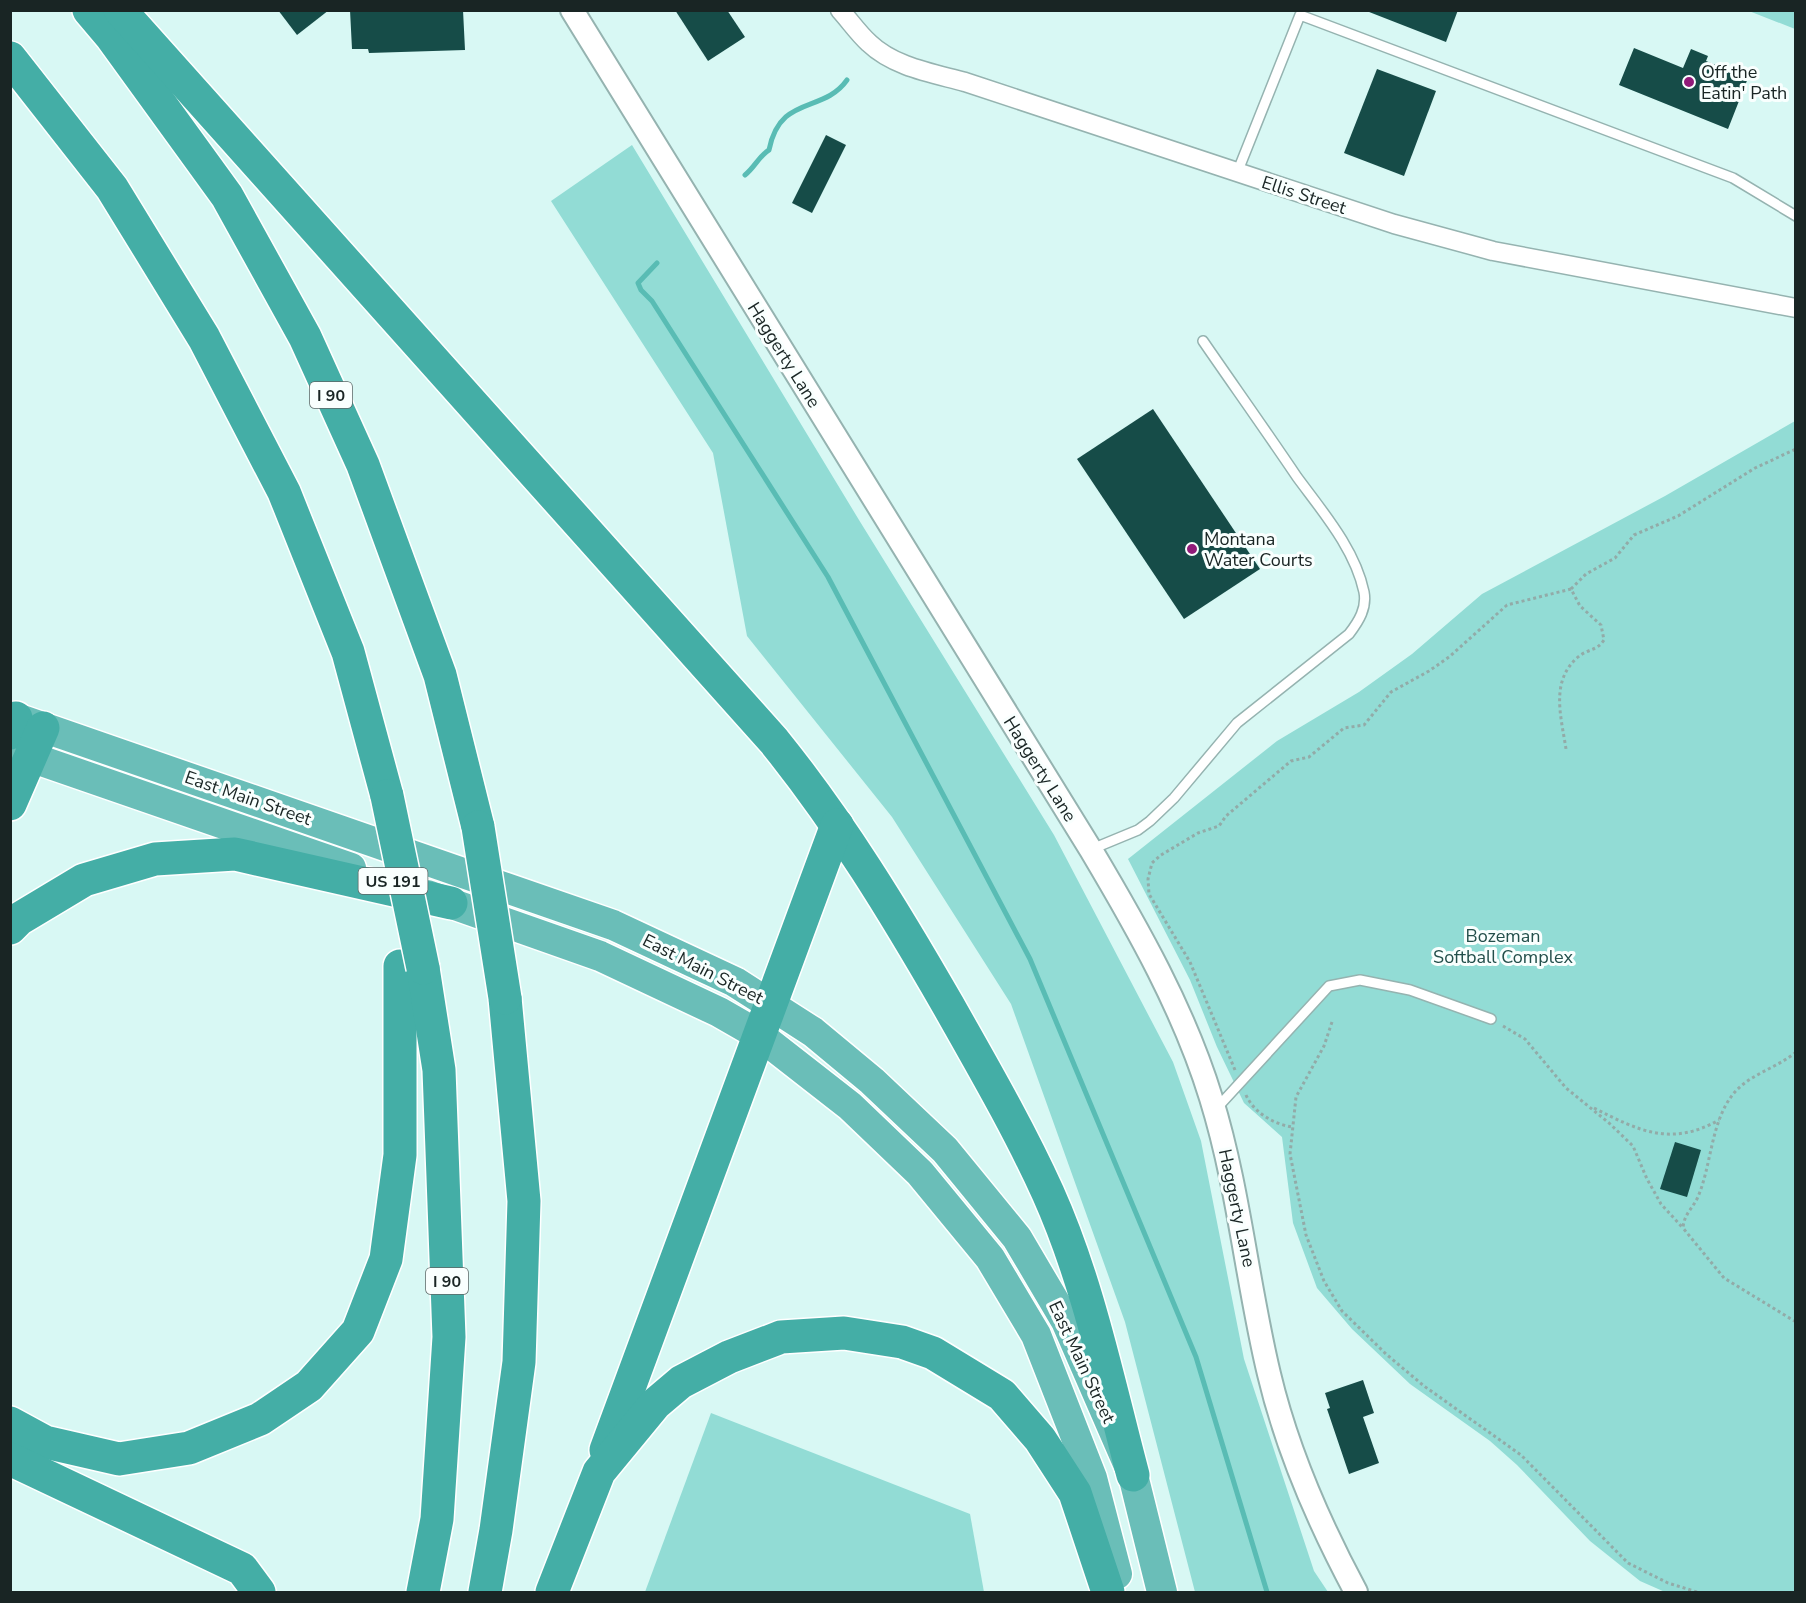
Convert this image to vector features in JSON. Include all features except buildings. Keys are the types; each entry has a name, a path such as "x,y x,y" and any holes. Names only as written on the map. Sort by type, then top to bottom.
{"highway":[{"name":"I 90","path":"89,10 111,36 227,196 305,338 363,465 440,675 478,827 506,998 524,1201 520,1350 496,1530 485,1593"},
{"path":"120,10 774,741 837,825 888,901 947,1003 1048,1194 1090,1310 1133,1475"},
{"name":"US 191","path":"10,58 112,188 204,338 284,492 348,652 387,796 412,967"},
{"path":"10,804 20,733"},
{"name":"East Main Street","path":"20,733 450,903 600,956 719,1012 759,1035 850,1106 920,1173 990,1258 1036,1335 1092,1478 1122,1593"},
{"name":"East Main Street","path":"20,733 613,925 735,982 771,1003 822,1039 872,1081 945,1150 1017,1238 1066,1321 1133,1475 1162,1593"},
{"path":"552,1593 837,825"},
{"path":"10,928 19,919 84,880 155,859 235,854 450,903"},
{"name":"I 90","path":"412,967 438,1070 449,1337 437,1519 423,1593"},
{"path":"10,1423 45,1442 119,1459 189,1448 260,1419 299,1393 309,1386 358,1331 386,1259 400,1155 412,967"},
{"path":"598,1472 655,1404 681,1382 729,1357 781,1337 844,1333 902,1342 960,1368 1002,1395 1040,1438 1075,1493 1108,1593"},
{"path":"10,1459 242,1569 259,1593"}],"street":[{"name":"Haggerty Lane","path":"572,10 1091,850 1166,985 1193,1046 1215,1111 1249,1265 1269,1373 1284,1429 1309,1495 1356,1593"},
{"name":"Ellis Street","path":"840,10 870,44 900,62 1394,224 1493,251 1796,308"}],"lane":[{"path":"1237,173 1300,15 1733,178 1796,216"},
{"path":"1091,850 1138,830 1150,821 1174,798 1237,723 1339,644 1359,621 1363,608 1364,593 1359,577 1341,539 1203,341"},
{"path":"1215,1111 1329,986 1360,980 1410,990 1491,1019"}],"path":[{"path":"1292,1127 1277,1124 1249,1102 1190,962 1149,894 1148,879 1152,863 1198,833 1219,826 1226,816 1291,761 1309,757 1344,728 1364,725 1390,692 1449,657 1507,605 1571,589 1586,574 1615,558 1634,535 1678,516 1755,468 1796,449"},
{"path":"1566,749 1559,691 1565,668 1581,654 1599,648 1604,640 1601,625 1580,606 1571,589"},
{"path":"1491,1019 1525,1039 1566,1088 1633,1146 1661,1204 1724,1278 1796,1322"},
{"path":"1332,1022 1324,1046 1296,1096 1290,1154 1306,1235 1324,1281 1342,1311 1386,1354 1424,1386 1521,1455 1628,1563 1668,1583 1697,1593"},
{"path":"1683,1228 1684,1218 1697,1199 1721,1119 1733,1094 1759,1074 1796,1052"},
{"path":"1585,1103 1625,1124 1648,1132 1677,1136 1700,1130 1721,1119"}],"green space":[{"path":"1749,11 1795,11 1795,29"},
{"path":"632,145 859,520 1054,835 1173,1062 1201,1141 1244,1359 1314,1571 1328,1592 1195,1592 1125,1322 1011,1004 892,817 747,636 713,453 551,201"},
{"name":"Bozeman Softball Complex","path":"1795,421 1795,1592 1665,1592 1640,1581 1590,1541 1517,1465 1490,1441 1410,1384 1352,1329 1317,1288 1293,1223 1282,1137 1244,1103 1217,1047 1190,980 1128,859 1277,741 1359,692 1412,654 1482,594 1665,496"},
{"path":"711,1413 970,1514 984,1592 645,1592"}],"waterway":[{"path":"745,175 769,150 782,120 792,112 826,97 847,80"},
{"path":"657,263 638,283 641,290 652,301 828,577 1030,959 1196,1357 1267,1592"}],"place":[{"name":"Off the Eatin' Path","path":"1689,82"},
{"name":"Montana Water Courts","path":"1192,549"}]}
